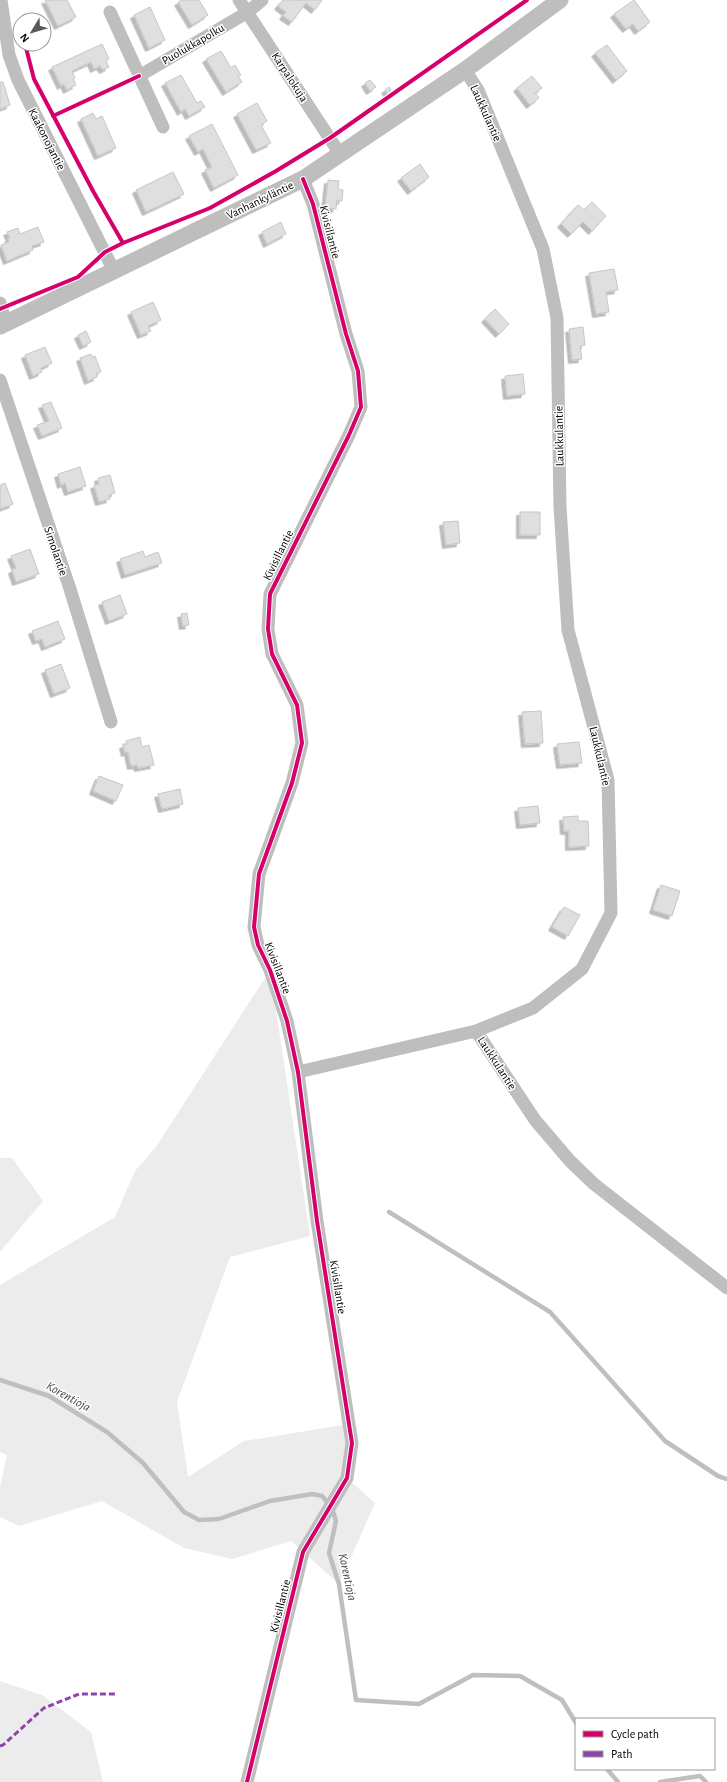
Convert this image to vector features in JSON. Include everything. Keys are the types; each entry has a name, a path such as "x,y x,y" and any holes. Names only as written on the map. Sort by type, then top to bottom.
{"street":[{"name":"Kaakonojantie","path":"1,0 9,55 18,80 114,271"},
{"name":"Karpalokuja","path":"239,0 340,154"},
{"name":"Puolukkapolku","path":"139,76 248,12 262,0"},
{"name":"Vanhankyläntie","path":"3,324 303,179 465,70 560,0"},
{"path":"110,12 163,127"},
{"name":"Laukkulantie","path":"465,70 478,90 543,249 557,318 560,507 568,630 608,780 611,913 582,968 533,1008 476,1031 482,1044 535,1120 570,1161 594,1184 727,1288"},
{"name":"Kivisillantie","path":"247,1782 303,1552 347,1478 352,1442 317,1220 298,1072 287,1021 270,970 258,945 254,927 259,874 292,783 302,743 297,705 272,654 268,629 270,594 349,435 361,406 358,371 346,334 313,204 303,179"},
{"path":"0,303 3,324"},
{"name":"Simolantie","path":"0,380 70,590 111,722"},
{"path":"298,1072 476,1031"}],"shaded area":[{"path":"270,970 310,1236 230,1257 177,1402 188,1477 244,1441 349,1424 347,1478 375,1503 339,1584 291,1541 232,1559 184,1548 102,1501 19,1526 0,1517 0,1487 7,1455 0,1452 0,1285 115,1217 135,1171 156,1147"},
{"path":"0,1158 12,1158 43,1201 0,1252"},
{"path":"0,1681 42,1695 91,1732 103,1782 0,1782"}],"building":[{"path":"45,0 67,0 76,17 58,26"},
{"path":"182,0 199,0 208,15 192,25 178,2"},
{"path":"283,0 322,0 315,10 306,3 292,22 283,16 286,12 278,6"},
{"path":"634,0 650,22 638,31 633,24 626,29 614,14"},
{"path":"150,7 165,40 149,48 134,15"},
{"path":"102,44 109,59 106,61 109,67 103,70 100,66 94,69 91,62 72,71 75,78 73,79 76,85 67,90 64,84 61,86 52,67"},
{"path":"607,45 627,71 616,80 595,53"},
{"path":"221,51 231,68 235,65 241,75 238,76 242,82 226,92 206,59"},
{"path":"181,75 197,103 201,101 205,107 189,116 185,109 181,112 165,83"},
{"path":"532,76 542,88 535,93 539,98 530,105 517,88"},
{"path":"370,80 376,87 370,91 365,83"},
{"path":"0,82 3,82 10,105 0,109"},
{"path":"389,87 391,90 387,93 385,90"},
{"path":"257,103 267,121 261,125 271,143 256,150 237,114"},
{"path":"93,113 96,119 102,116 116,148 98,156 81,119"},
{"path":"212,124 238,175 214,188 205,170 212,167 203,149 198,152 189,136"},
{"path":"420,164 429,177 411,191 401,178"},
{"path":"173,172 184,194 146,212 136,190"},
{"path":"328,180 339,181 338,189 343,190 342,201 337,200 336,209 325,208"},
{"path":"592,202 606,216 592,231 583,222 571,234 561,224 578,205 584,210"},
{"path":"281,222 286,234 267,244 262,232"},
{"path":"38,227 44,242 32,246 33,250 7,261 1,245 9,242 8,239 10,238 7,232 18,228 20,234"},
{"path":"614,269 618,290 606,292 609,312 596,314 589,273"},
{"path":"153,302 161,320 148,326 151,331 141,335 131,312"},
{"path":"495,309 509,324 499,334 485,319"},
{"path":"583,327 585,345 580,346 582,359 572,360 569,329"},
{"path":"86,331 91,342 83,346 78,335"},
{"path":"45,347 52,363 41,368 42,372 33,376 25,355"},
{"path":"91,354 92,357 95,356 101,372 96,374 97,377 88,381 80,358"},
{"path":"523,374 525,394 507,396 505,376"},
{"path":"51,402 62,428 42,436 37,425 49,421 42,405"},
{"path":"80,467 86,486 68,492 65,483 61,485 58,474"},
{"path":"110,475 115,493 109,495 110,499 99,502 94,485 99,484 98,478"},
{"path":"5,483 13,504 0,509 0,485"},
{"path":"520,512 540,512 540,535 520,535"},
{"path":"458,521 460,543 446,545 443,522"},
{"path":"30,549 39,574 16,582 12,570 16,568 11,556"},
{"path":"143,551 145,557 158,552 162,563 125,575 120,559"},
{"path":"120,595 127,614 109,621 102,602"},
{"path":"187,613 189,625 183,626 181,614"},
{"path":"58,621 65,639 45,647 42,639 36,641 32,631"},
{"path":"61,664 70,688 54,694 45,670"},
{"path":"541,711 543,743 525,744 522,712"},
{"path":"140,737 142,747 149,745 154,765 138,768 137,765 131,766 128,752 125,753 123,745 127,744 126,741"},
{"path":"579,742 582,763 560,765 557,744"},
{"path":"99,776 123,785 116,801 93,791"},
{"path":"180,789 183,804 162,809 158,794"},
{"path":"538,806 540,823 520,825 518,808"},
{"path":"578,816 578,821 588,821 589,846 569,847 569,831 564,831 563,817"},
{"path":"661,885 680,891 672,916 653,910"},
{"path":"564,907 580,915 568,936 552,927"}],"waterway":[{"path":"389,1212 550,1312 665,1441 718,1476 727,1479"},
{"name":"Korentioja","path":"0,1380 49,1396 107,1432 143,1463 184,1512 199,1520 219,1519 270,1501 312,1494 322,1496 332,1508 336,1521 329,1553 339,1584 356,1700 419,1704 473,1675 520,1676 562,1700 575,1721"},
{"name":"Korentioja","path":"608,1770 618,1782"},
{"name":"Korentioja","path":"660,1782 700,1776 706,1782"}],"marked path":[{"path":"0,1746 3,1745 44,1708 79,1694 117,1694"}],"cycle path":[{"path":"0,309 78,277 105,252 123,243 210,208 276,171 330,138 527,0"},
{"path":"27,52 34,79 93,191 123,243"},
{"path":"53,116 139,76"},
{"path":"247,1782 303,1552 347,1478 352,1443 317,1221 298,1072 287,1021 270,970 258,945 254,927 259,874 292,783 302,743 297,705 272,654 268,629 270,594 349,435 361,407 358,371 346,334 313,204 303,179"}]}
